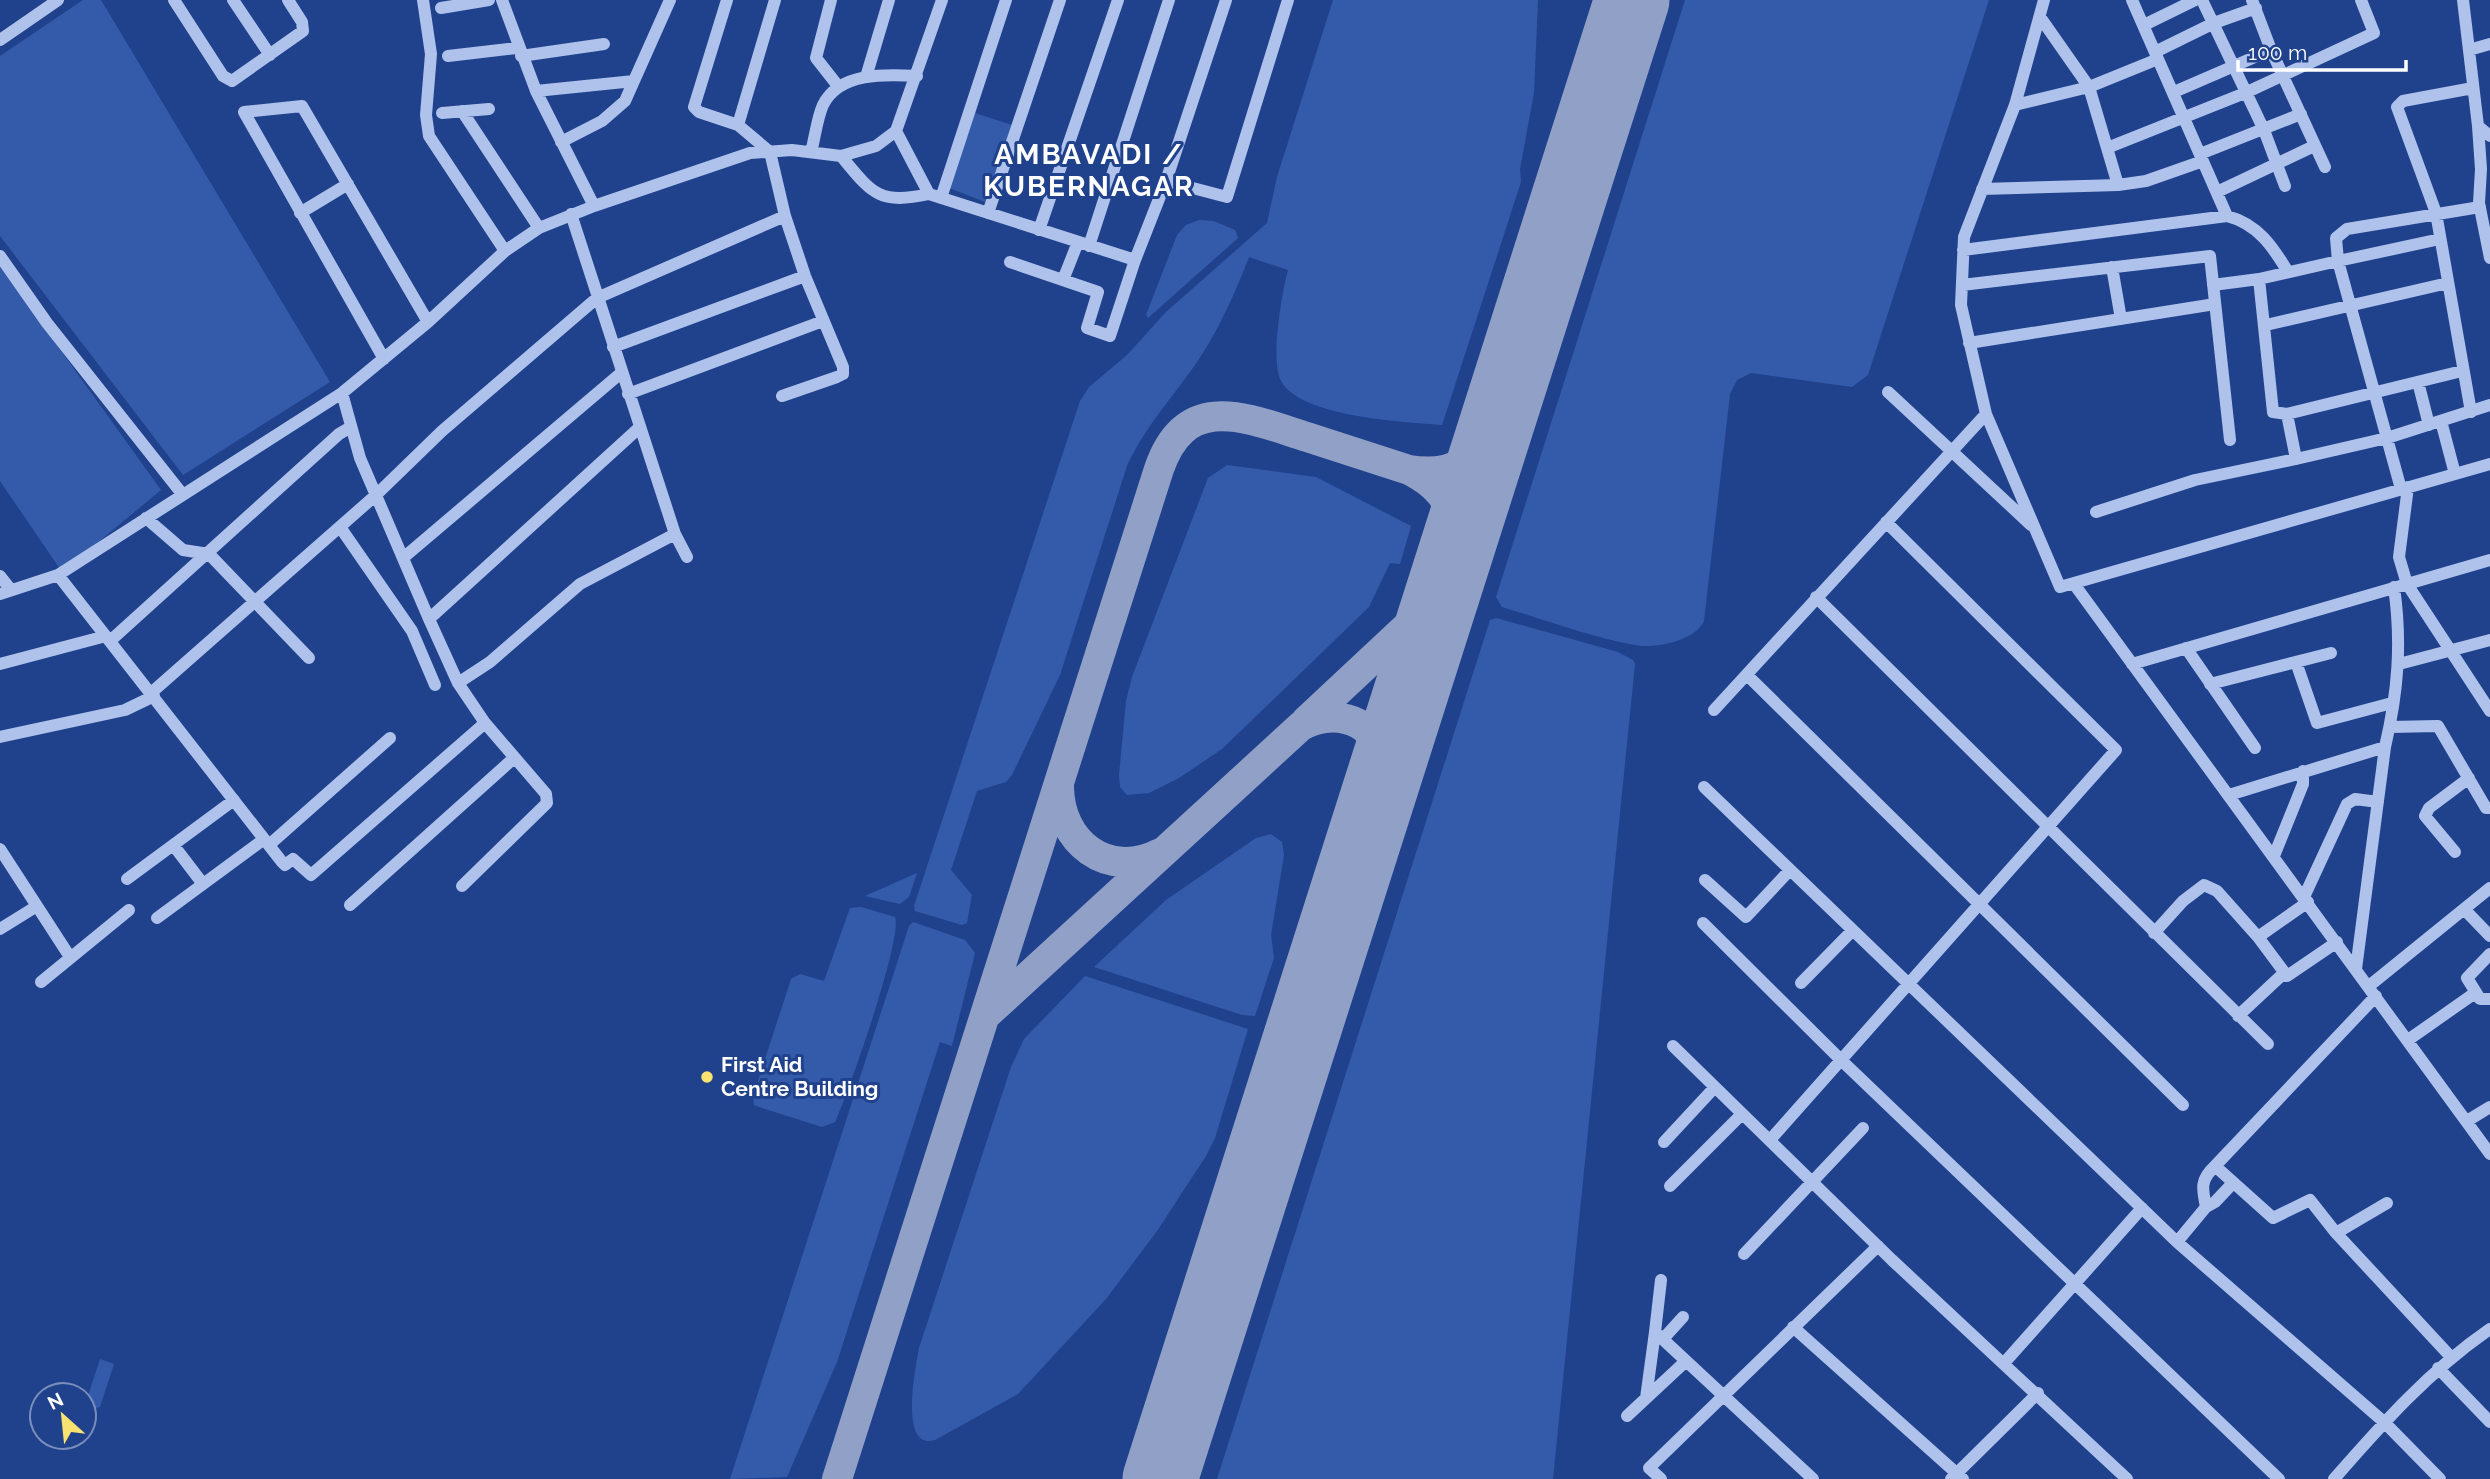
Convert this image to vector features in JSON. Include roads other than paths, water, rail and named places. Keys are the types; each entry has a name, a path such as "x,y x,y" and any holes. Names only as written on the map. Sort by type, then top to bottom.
{"street":[{"path":"0,40 58,0"},
{"path":"174,0 227,80 237,80 303,31 302,22 288,0"},
{"path":"233,0 270,55"},
{"path":"423,0 431,54 426,116 429,136 505,251"},
{"path":"441,8 489,0"},
{"path":"502,0 519,52 536,91 594,206"},
{"path":"561,142 616,111 625,101 670,0"},
{"path":"727,0 694,107 699,112 738,125 770,152 785,216 805,276 844,367 843,373 782,396"},
{"path":"738,125 775,0"},
{"path":"831,0 816,58 838,86"},
{"path":"866,77 889,0"},
{"path":"0,576 5,592 58,575 342,393 428,322 505,251 539,228 571,214 750,153 811,152 841,156 876,146 896,131 942,0"},
{"path":"935,196 1006,0"},
{"path":"988,214 1060,0"},
{"path":"1039,230 1118,0"},
{"path":"1063,280 1084,244 1169,0"},
{"path":"1010,262 1098,292 1087,328 1110,336 1135,260 1166,181 1226,0"},
{"path":"1166,181 1227,197 1288,0"},
{"path":"2044,0 2015,105 1964,237 1961,305 1986,414 2060,587 2490,464"},
{"path":"2132,0 2227,216"},
{"path":"2144,26 2195,0"},
{"path":"2202,0 2264,130 2286,186"},
{"path":"2108,148 2245,93 2374,33 2361,0"},
{"path":"2463,0 2490,258"},
{"path":"2015,105 2089,87 2254,4 2271,50 2325,167"},
{"path":"2040,17 2089,87 2118,185"},
{"path":"448,56 604,44"},
{"path":"2469,50 2490,44"},
{"path":"2174,92 2271,50"},
{"path":"811,152 823,104 838,86 866,77 917,76"},
{"path":"536,91 634,81"},
{"path":"2471,412 2436,213 2397,107 2403,101 2473,88"},
{"path":"383,359 244,112 302,106 428,322"},
{"path":"442,113 489,109"},
{"path":"462,111 539,228"},
{"path":"1982,189 2118,185 2146,181 2301,114"},
{"path":"2478,127 2490,136"},
{"path":"896,131 935,196"},
{"path":"2217,192 2314,146"},
{"path":"841,156 864,184 878,194 897,201 935,196 1135,260"},
{"path":"300,212 348,184"},
{"path":"2483,204 2347,229 2336,238 2338,261 2350,306 2404,488 2399,557 2407,584 2490,711"},
{"path":"571,214 675,534 687,557"},
{"path":"0,737 125,710 152,694 376,495 442,431 597,298 785,216"},
{"path":"1963,250 2227,216 2252,227 2265,239 2288,272"},
{"path":"2213,285 2259,279 2440,239"},
{"path":"0,256 47,323 183,495"},
{"path":"1962,285 2210,256 2230,440"},
{"path":"2112,267 2120,318"},
{"path":"613,347 805,276"},
{"path":"2259,279 2266,325 2273,412 2287,414 2462,371"},
{"path":"2266,325 2448,282"},
{"path":"1969,343 2215,304"},
{"path":"628,394 823,321"},
{"path":"403,558 621,373"},
{"path":"2418,382 2455,474"},
{"path":"1888,392 2035,529"},
{"path":"342,393 360,458 458,683 485,723 546,794 547,803 462,886"},
{"path":"2096,512 2195,480 2387,438 2490,405"},
{"path":"1714,710 1986,414"},
{"path":"2287,414 2296,459"},
{"path":"0,664 108,639 209,554 351,426"},
{"path":"429,619 640,427"},
{"path":"146,518 183,550 209,554 309,658"},
{"path":"1770,1140 2115,747 1886,522"},
{"path":"340,527 412,631 435,685"},
{"path":"458,683 490,662 580,584 675,534"},
{"path":"2132,664 2490,560"},
{"path":"58,575 285,865 293,859 311,875 485,723"},
{"path":"2074,584 2490,1154"},
{"path":"2356,969 2385,747 2399,664 2400,634 2394,587"},
{"path":"1816,597 2268,1044"},
{"path":"2399,664 2490,640"},
{"path":"2186,648 2255,748"},
{"path":"2210,684 2331,653"},
{"path":"2296,662 2317,723 2392,703"},
{"path":"1747,675 2183,1105"},
{"path":"2390,727 2438,726 2486,808 2490,808"},
{"path":"157,918 266,842 390,738"},
{"path":"2229,795 2385,747"},
{"path":"350,905 514,758"},
{"path":"2274,856 2304,784 2303,771"},
{"path":"2455,852 2425,816 2429,808 2469,778"},
{"path":"1704,787 2178,1242 2384,1422 2440,1479"},
{"path":"2258,937 2306,900 2347,804 2355,799 2378,802"},
{"path":"127,879 234,800"},
{"path":"174,846 203,884"},
{"path":"0,849 70,957"},
{"path":"1705,880 1746,917 1790,870"},
{"path":"2154,933 2183,901 2204,885 2217,891 2258,937 2283,974 2289,975 2337,942"},
{"path":"2206,1207 2202,1184 2204,1176 2373,991 2490,888"},
{"path":"0,929 37,906"},
{"path":"2464,909 2490,936"},
{"path":"41,982 129,910"},
{"path":"1703,923 2279,1479"},
{"path":"1801,983 1852,931"},
{"path":"2490,954 2467,978 2475,993 2483,1000 2490,999"},
{"path":"2238,1016 2283,974"},
{"path":"2408,1040 2475,993"},
{"path":"1673,1046 1878,1246 2038,1392 2127,1479"},
{"path":"1664,1142 1716,1087"},
{"path":"2467,1121 2490,1107"},
{"path":"1670,1186 1742,1114"},
{"path":"1744,1254 1863,1128"},
{"path":"2215,1166 2273,1219 2311,1201 2336,1233 2451,1356"},
{"path":"2178,1242 2206,1207 2234,1183"},
{"path":"2336,1233 2387,1203"},
{"path":"2005,1362 2142,1208"},
{"path":"1661,1479 1649,1468 1878,1246"},
{"path":"1646,1398 1659,1335 1661,1280"},
{"path":"1659,1335 1683,1317"},
{"path":"1793,1327 1957,1477 2038,1392"},
{"path":"2334,1479 2384,1422 2438,1368 2490,1329"},
{"path":"1659,1335 1721,1396 1814,1479"},
{"path":"1627,1416 1686,1361"},
{"path":"2438,1368 2490,1422"}],"place":[{"name":"First Aid Centre Building","path":"707,1077"}],"district":[{"name":"AMBAVADI / KUBERNAGAR","path":"1089,170"}]}
